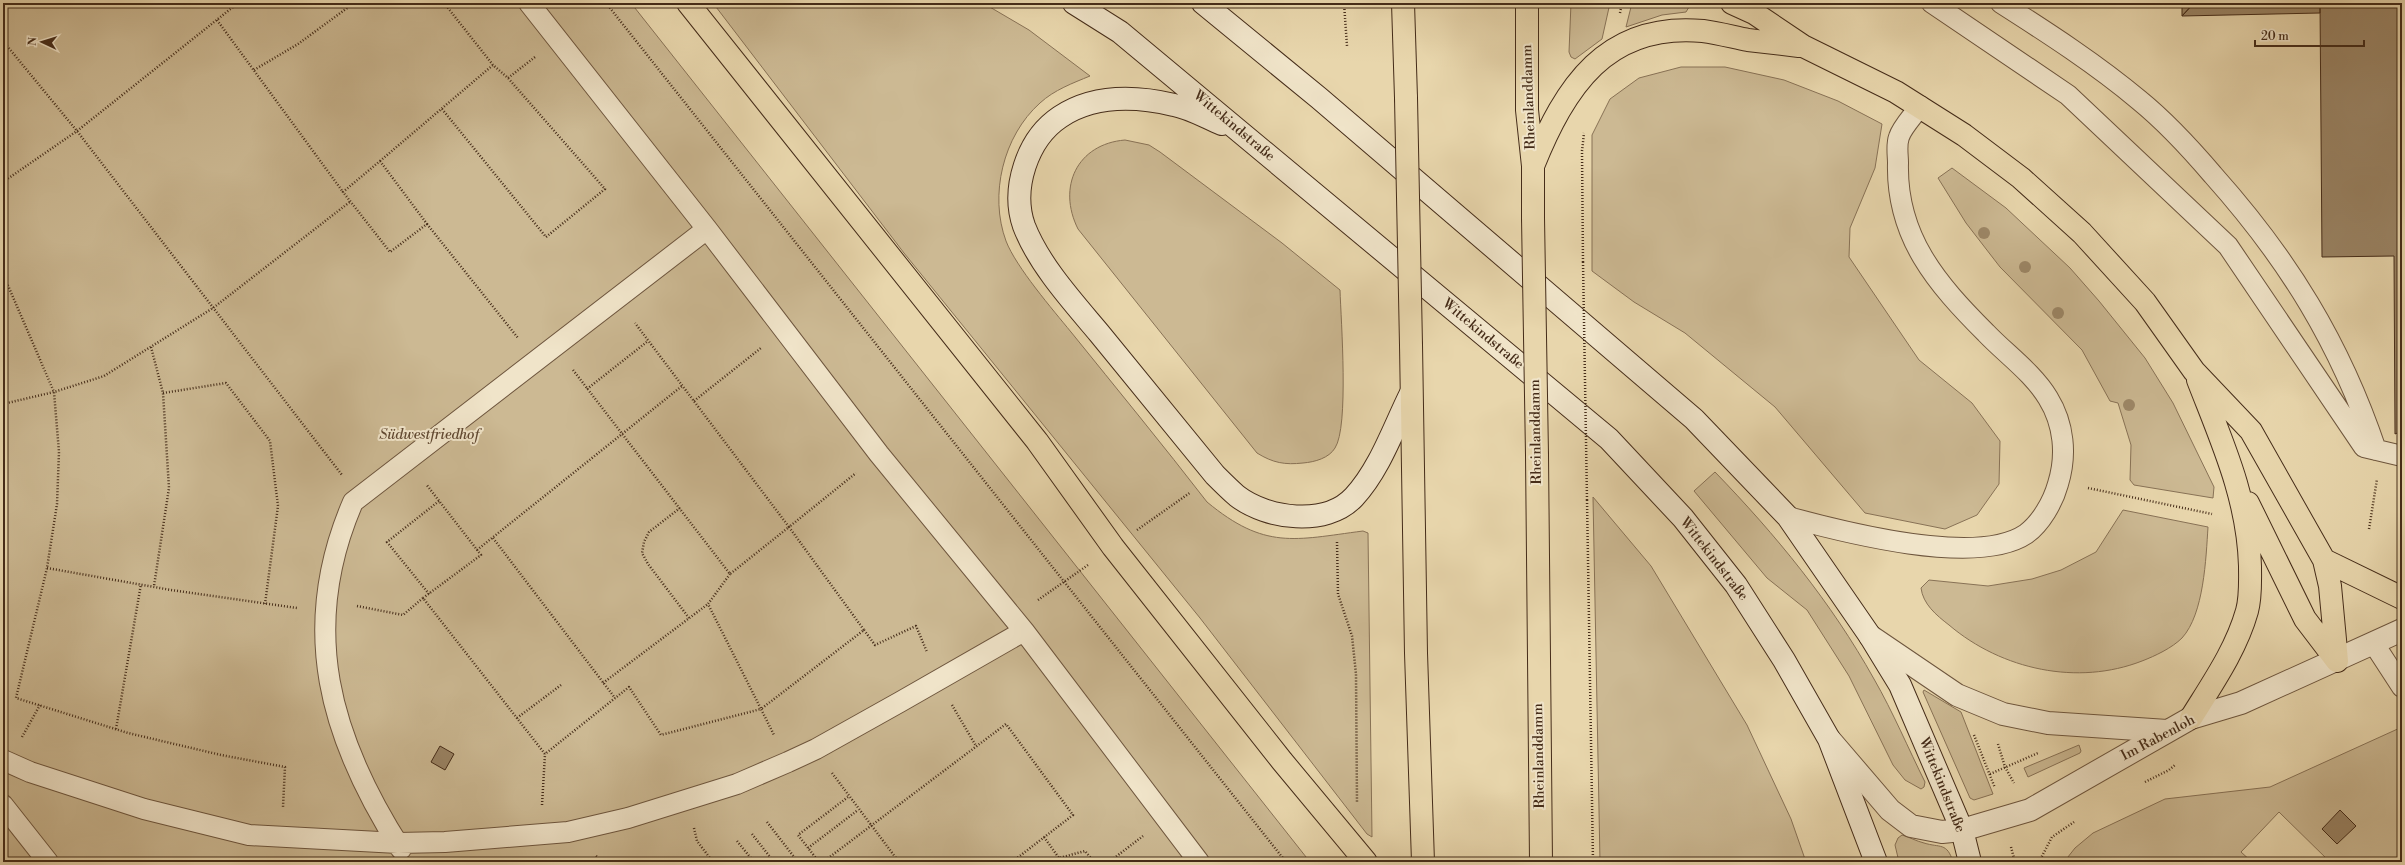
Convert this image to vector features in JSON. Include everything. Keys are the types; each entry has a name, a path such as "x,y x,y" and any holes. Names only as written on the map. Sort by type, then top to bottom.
{"main road":[{"path":"688,3 1037,441 1113,547 1366,862"},
{"name":"Wittekindstraße","path":"1074,3 1120,32 1609,439 1683,518 1736,585 1784,660 1829,739 1876,862"},
{"path":"1091,3 1120,32"},
{"name":"Wittekindstraße","path":"1203,3 1325,103 1694,419 1788,517 1870,636 1900,685 1962,830 1970,862"},
{"path":"1403,3 1416,653 1423,862"},
{"name":"Rheinlanddamm","path":"1527,3 1527,110 1533,166 1541,862"},
{"path":"1732,3 1754,13 1803,46 1896,92 1920,106 1964,135 2021,178 2082,233 2145,302 2194,371 2251,431 2324,560 2330,586 2337,661"},
{"path":"1533,166 1550,124 1576,82 1594,63 1618,48 1641,38 1670,31 1703,31 1803,46"},
{"path":"1244,134 1175,105 1128,99 1101,100 1074,108 1054,121 1036,141 1021,183 1019,204 1024,226 1050,273 1215,475 1238,497 1261,508 1287,516 1318,515 1334,511 1353,499 1364,484 1411,393"},
{"path":"2192,718 2239,636 2248,609 2250,580 2249,546 2239,489 2194,371"},
{"path":"2239,489 2255,514 2305,620 2337,661"},
{"path":"2324,560 2402,598"},
{"name":"Im Rabenloh","path":"1829,739 1890,810 1911,826 1942,832 1962,830 2030,810 2192,718 2241,703 2337,661 2402,630"},
{"path":"1870,636 1957,695 2003,714 2048,724 2168,731"}],"lane":[{"path":"529,3 707,229 879,454 1018,624 1199,862"},
{"path":"1932,3 2068,95 2228,246 2364,447 2402,456"},
{"path":"2001,3 2072,50 2139,100 2175,132 2238,203 2304,295 2334,347 2359,400 2376,450"},
{"path":"1788,517 1877,539 1967,548 2002,544 2026,534 2043,516 2055,495 2059,482 2063,449 2060,424 2048,398 2029,374 1986,334 1947,292 1916,247 1904,220 1897,184 1899,137 1920,106"},
{"path":"400,846 361,779 334,709 324,642 325,606 343,524 353,502 535,360 707,229"},
{"path":"6,761 144,810 249,835 281,836 400,846 568,832 621,820 687,800 737,784 788,762 816,749 937,681 1018,624"},
{"path":"2374,644 2402,687"},
{"path":"3,805 48,862"}],"path":[{"path":"3,182 77,131 238,3"},
{"path":"254,70 298,44 354,3"},
{"path":"442,109 546,237 605,189 508,78 493,65 444,3"},
{"path":"606,3 1286,862"},
{"path":"1344,3 1347,46"},
{"path":"216,20 343,192 390,252 428,224"},
{"path":"508,78 557,39"},
{"path":"3,41 77,131 359,497"},
{"path":"343,192 493,65"},
{"path":"1586,127 1582,151 1583,262 1593,862"},
{"path":"380,161 535,360"},
{"path":"3,404 54,392 104,376 213,308 350,201"},
{"path":"3,274 54,392 58,452 57,504 47,568 16,698 116,729 220,755 285,767 281,836"},
{"path":"616,298 789,527 875,645 916,626"},
{"path":"694,401 785,330"},
{"path":"587,389 648,341"},
{"path":"151,346 163,393 169,488 154,586"},
{"path":"554,346 730,574"},
{"path":"163,393 226,383 270,442 278,506 265,604"},
{"path":"477,550 623,435 682,386"},
{"path":"603,683 708,604 730,574 879,454"},
{"path":"47,568 265,604 325,606 403,614 481,555 407,460"},
{"path":"1018,624 1063,582 1215,475"},
{"path":"2059,482 2216,514"},
{"path":"2369,529 2374,498"},
{"path":"429,594 387,542 439,501"},
{"path":"680,508 649,532 644,542 642,553 648,564 689,618"},
{"path":"1334,511 1338,594 1352,636 1356,674 1357,819 1348,841"},
{"path":"492,538 615,698"},
{"path":"116,729 141,584"},
{"path":"423,598 545,754 541,834"},
{"path":"708,604 788,762"},
{"path":"545,754 629,687 661,735 761,709 864,630"},
{"path":"937,681 976,746"},
{"path":"517,718 561,685"},
{"path":"6,761 40,705"},
{"path":"823,862 1006,724 1073,815 1012,862"},
{"path":"1973,732 1990,774"},
{"path":"1999,736 1997,743 1999,749 2006,767 2015,783"},
{"path":"816,749 848,797 899,862"},
{"path":"819,862 798,836 848,797"},
{"path":"687,800 697,841 713,862"},
{"path":"808,848 858,810"},
{"path":"1109,862 1166,818"},
{"path":"767,822 798,862"},
{"path":"752,834 774,862"},
{"path":"1044,838 1059,858 1085,851 1094,862"},
{"path":"737,841 754,862"}],"green space":[{"name":"Südwestfriedhof","path":"3,3 631,3 1310,862 3,862"},
{"path":"713,3 983,3 1029,30 1090,76 1064,87 1045,98 1027,117 1008,149 1003,167 999,205 1001,223 1006,241 1018,263 1036,288 1207,502 1246,528 1264,535 1281,538 1299,538 1363,531 1368,533 1372,837 1367,834 1200,618 904,253"},
{"path":"1571,3 1610,3 1602,39 1575,59 1571,57 1569,52"},
{"path":"1632,3 1688,3 1689,7 1686,12 1662,15 1626,27"},
{"path":"1681,67 1725,67 1784,80 1838,101 1882,124 1875,168 1850,228 1849,257 1919,360 1972,403 2000,441 1999,484 1977,515 1945,529 1865,513 1775,407 1685,333 1634,302 1592,271 1592,135 1610,99 1639,78"},
{"path":"1125,140 1149,145 1160,152 1282,243 1340,290 1343,348 1342,419 1335,448 1325,457 1312,462 1290,464 1268,459 1257,453 1078,229 1072,213 1070,198 1071,183 1076,170 1083,159 1094,150 1108,143"},
{"path":"1952,168 2006,208 2070,268 2145,358 2173,403 2214,487 2213,498 2134,485 2130,480 2131,445 2118,403 2110,401 2082,350 2000,267 1966,223 1938,178"},
{"path":"1715,472 1781,545 1840,623 1874,679 1894,717 1925,782 1924,787 1921,789 1905,780 1893,765 1849,676 1807,610 1767,578 1694,491"},
{"path":"1593,497 1651,566 1747,725 1791,819 1806,862 1600,862"},
{"path":"2123,510 2208,527 2205,569 2195,615 2189,628 2178,642 2152,657 2118,668 2092,672 2067,672 2041,669 2016,663 1993,653 1970,640 1939,617 1924,599 1921,588 1929,580 1988,586 2032,579 2061,570 2096,552"},
{"path":"1924,690 1961,712 1993,794 1974,800 1970,798 1923,692"},
{"path":"2402,727 2402,862 2330,862 2279,812 2241,852 2252,862 2064,862 2075,848 2093,833 2165,799 2270,787"},
{"path":"2079,745 2081,751 2080,753 2028,777 2024,768"},
{"path":"1902,835 1921,842 1942,847 1948,851 1953,862 1899,862 1895,845 1898,838"}],"building":[{"path":"2182,3 2194,3 2182,16"},
{"path":"2194,3 2320,3 2320,13 2182,16"},
{"path":"2320,3 2402,3 2402,431 2395,434 2394,256 2322,257"},
{"path":"440,746 454,754 445,770 431,762"},
{"path":"2340,810 2356,826 2337,844 2322,829"}]}
